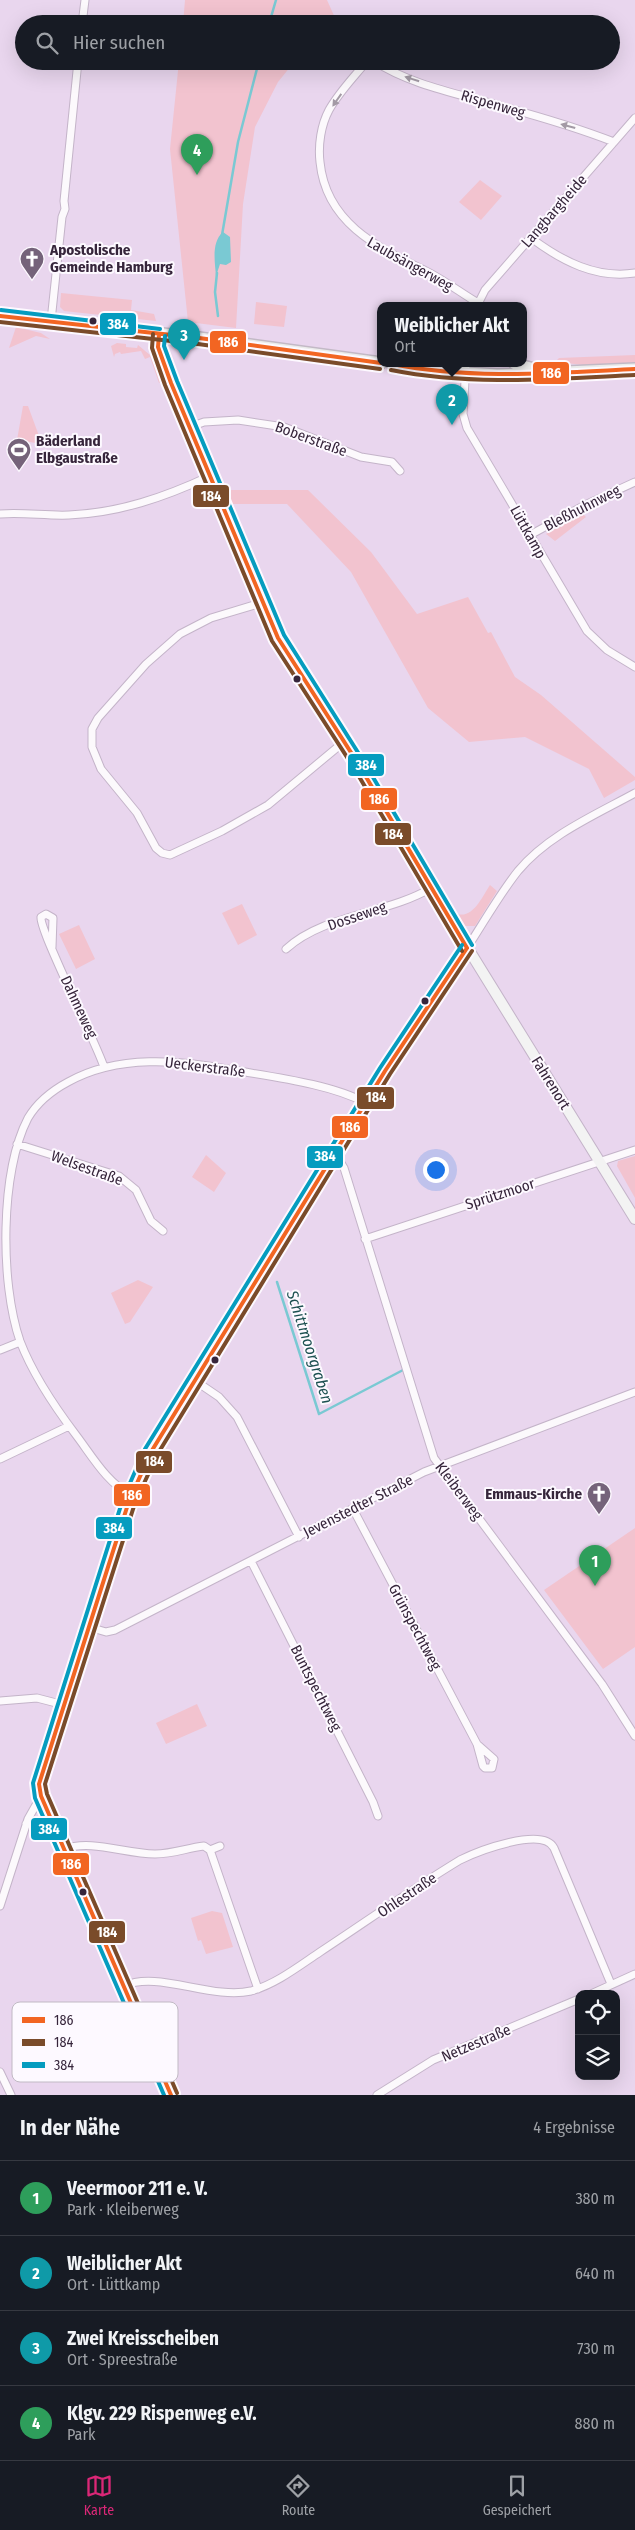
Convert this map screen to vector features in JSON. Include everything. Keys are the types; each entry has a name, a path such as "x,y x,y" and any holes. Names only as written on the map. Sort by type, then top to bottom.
{"main road":[{"path":"0,316 377,361"},
{"path":"410,367 422,370 466,368 514,376 542,372 635,369"},
{"path":"525,367 542,372"}],"street":[{"path":"83,15 85,0"},
{"path":"51,321 62,217 65,209 64,201 77,70"},
{"name":"Laubsängerweg","path":"360,70 330,109 324,124 319,148 322,176 328,194 343,218 367,240 432,274 473,302"},
{"name":"Rispenweg","path":"391,70 400,75 459,95 576,128 614,142"},
{"name":"Langbargheide","path":"479,302 485,290 635,118"},
{"path":"532,238 551,253 592,271 622,275 635,273"},
{"name":"Fahrenort","path":"159,334 160,355 261,603 286,652 345,741 467,948 635,1218"},
{"name":"Lüttkamp","path":"466,368 463,408 465,423 588,631 607,650 635,667"},
{"name":"Boberstraße","path":"190,428 204,422 238,420 284,427 353,454 392,462 400,471"},
{"path":"0,514 70,515 106,511 150,500 210,476"},
{"name":"Bleßhuhnweg","path":"530,535 635,482"},
{"path":"261,603 200,622 180,634 164,647 94,724 90,741 97,761 137,813 156,848 162,853 170,855 222,831 268,805 345,741"},
{"path":"131,2002 41,1796 39,1784 131,1495 152,1452 194,1380 366,1103 504,891 534,855 570,829 635,792"},
{"name":"Dosseweg","path":"286,949 294,942 312,933 413,897 431,888"},
{"name":"Dahmeweg","path":"52,947 104,1067"},
{"name":"Ueckerstraße","path":"131,1495 113,1483 69,1426 41,1385 20,1342 9,1299 3,1249 6,1201 17,1144 28,1119 47,1097 68,1082 104,1067 155,1061 201,1064 350,1095 366,1103"},
{"name":"Welsestraße","path":"17,1144 120,1176 136,1190 152,1221 163,1231"},
{"name":"Sprützmoor","path":"365,1239 635,1150"},
{"name":"Kleiberweg","path":"335,1154 344,1168 434,1458 602,1684 635,1736"},
{"path":"0,1350 20,1342"},
{"path":"194,1380 219,1397 237,1418 299,1537"},
{"name":"Jevenstedter Straße","path":"89,1627 106,1632 115,1630 424,1472 635,1392"},
{"path":"0,1459 69,1426"},
{"name":"Grünspechtweg","path":"353,1509 477,1744"},
{"name":"Buntspechtweg","path":"251,1562 370,1794 378,1816"},
{"path":"0,1702 37,1698 64,1705"},
{"path":"0,1906 26,1824 41,1796"},
{"path":"26,1824 41,1820 53,1824"},
{"name":"Ohlestraße","path":"124,1986 142,1980 214,1991 240,1992 258,1989 311,1958 460,1860 485,1849 540,1839 549,1841 554,1848 611,1984"},
{"path":"64,1849 81,1845 138,1854 178,1853 204,1846 210,1850 258,1989"},
{"path":"210,1850 220,1846"},
{"path":"599,1990 635,1974"},
{"name":"Netzestraße","path":"377,2095 433,2060 575,2001"},
{"path":"0,2072 11,2095"},
{"path":"165,2082 171,2095"}],"shaded area":[{"path":"185,0 327,0 334,15 184,15"},
{"path":"178,70 288,70 278,82 255,127 243,204 236,328 188,322 170,149"},
{"path":"480,180 502,196 481,220 459,202"},
{"path":"61,293 132,300 131,310 154,314 156,321 64,311 60,307"},
{"path":"256,302 287,306 284,327 254,324"},
{"path":"16,327 41,333 50,339 36,336 9,348"},
{"path":"117,343 126,344 126,347 137,348 138,345 150,355 161,382 159,383 150,357 145,359 141,351 121,354 120,352 115,354 114,357 111,346"},
{"path":"635,355 635,364 594,366 555,362 559,358"},
{"path":"23,406 28,406 42,444 17,440"},
{"path":"224,490 308,490 371,552 417,614 468,597 488,633 491,632 515,677 541,695 635,777 635,780 604,798 589,769 525,737 469,742 428,708 351,572 287,504 231,504"},
{"path":"582,513 586,517 555,541 546,534"},
{"path":"490,885 497,891 475,926 463,926 455,913 461,915 471,911"},
{"path":"242,904 257,935 238,945 222,913"},
{"path":"79,925 95,959 76,969 59,934"},
{"path":"206,1155 226,1173 214,1192 192,1177"},
{"path":"635,1156 635,1198 617,1166 618,1161"},
{"path":"138,1280 153,1287 130,1322 125,1324 111,1293"},
{"path":"635,1528 635,1647 603,1669 544,1590"},
{"path":"197,1704 207,1726 166,1744 156,1723"},
{"path":"212,1911 222,1913 233,1947 206,1954 201,1940 198,1941 191,1918"}],"water":[{"path":"223,232 230,237 231,262 226,265 220,264 216,276 215,247 219,236"}],"waterway":[{"path":"272,15 276,0"},
{"path":"222,235 238,142 257,70"},
{"path":"217,273 215,292 218,316"},
{"name":"Schittmoorgraben","path":"277,1282 319,1414 405,1369"}],"transit line":[{"name":"384","path":"1,310 160,329"},
{"name":"186","path":"0,316 199,338 377,362"},
{"name":"184","path":"0,322 198,344 380,369"},
{"name":"184","path":"153,334 152,348 165,385 272,641 354,768 462,951"},
{"name":"186","path":"159,335 158,347 171,383 278,638 359,765 467,948"},
{"name":"384","path":"165,336 164,346 177,381 284,635 364,762 472,945"},
{"name":"186","path":"410,367 483,374 635,369"},
{"name":"184","path":"391,370 421,375 482,380 635,375"},
{"name":"384","path":"124,2002 35,1798 33,1783 123,1499 145,1449 380,1068 462,945"},
{"name":"186","path":"131,2002 41,1796 39,1784 129,1501 151,1452 385,1071 467,948"},
{"name":"184","path":"137,2002 47,1794 45,1784 135,1503 157,1455 390,1074 472,951"},
{"name":"384","path":"158,2082 164,2095"},
{"name":"186","path":"165,2082 171,2095"},
{"name":"184","path":"172,2082 177,2093"}],"place":[{"name":"Klgv. 229 Rispenweg e.V.","path":"197,175"},
{"name":"Apostolische Gemeinde Hamburg","path":"32,280"},
{"name":"Zwei Kreisscheiben","path":"184,360"},
{"name":"Weiblicher Akt","path":"452,425"},
{"name":"Bäderland Elbgaustraße","path":"19,471"},
{"name":"Emmaus-Kirche","path":"599,1515"},
{"name":"Veermoor 211 e. V.","path":"595,1586"}]}
